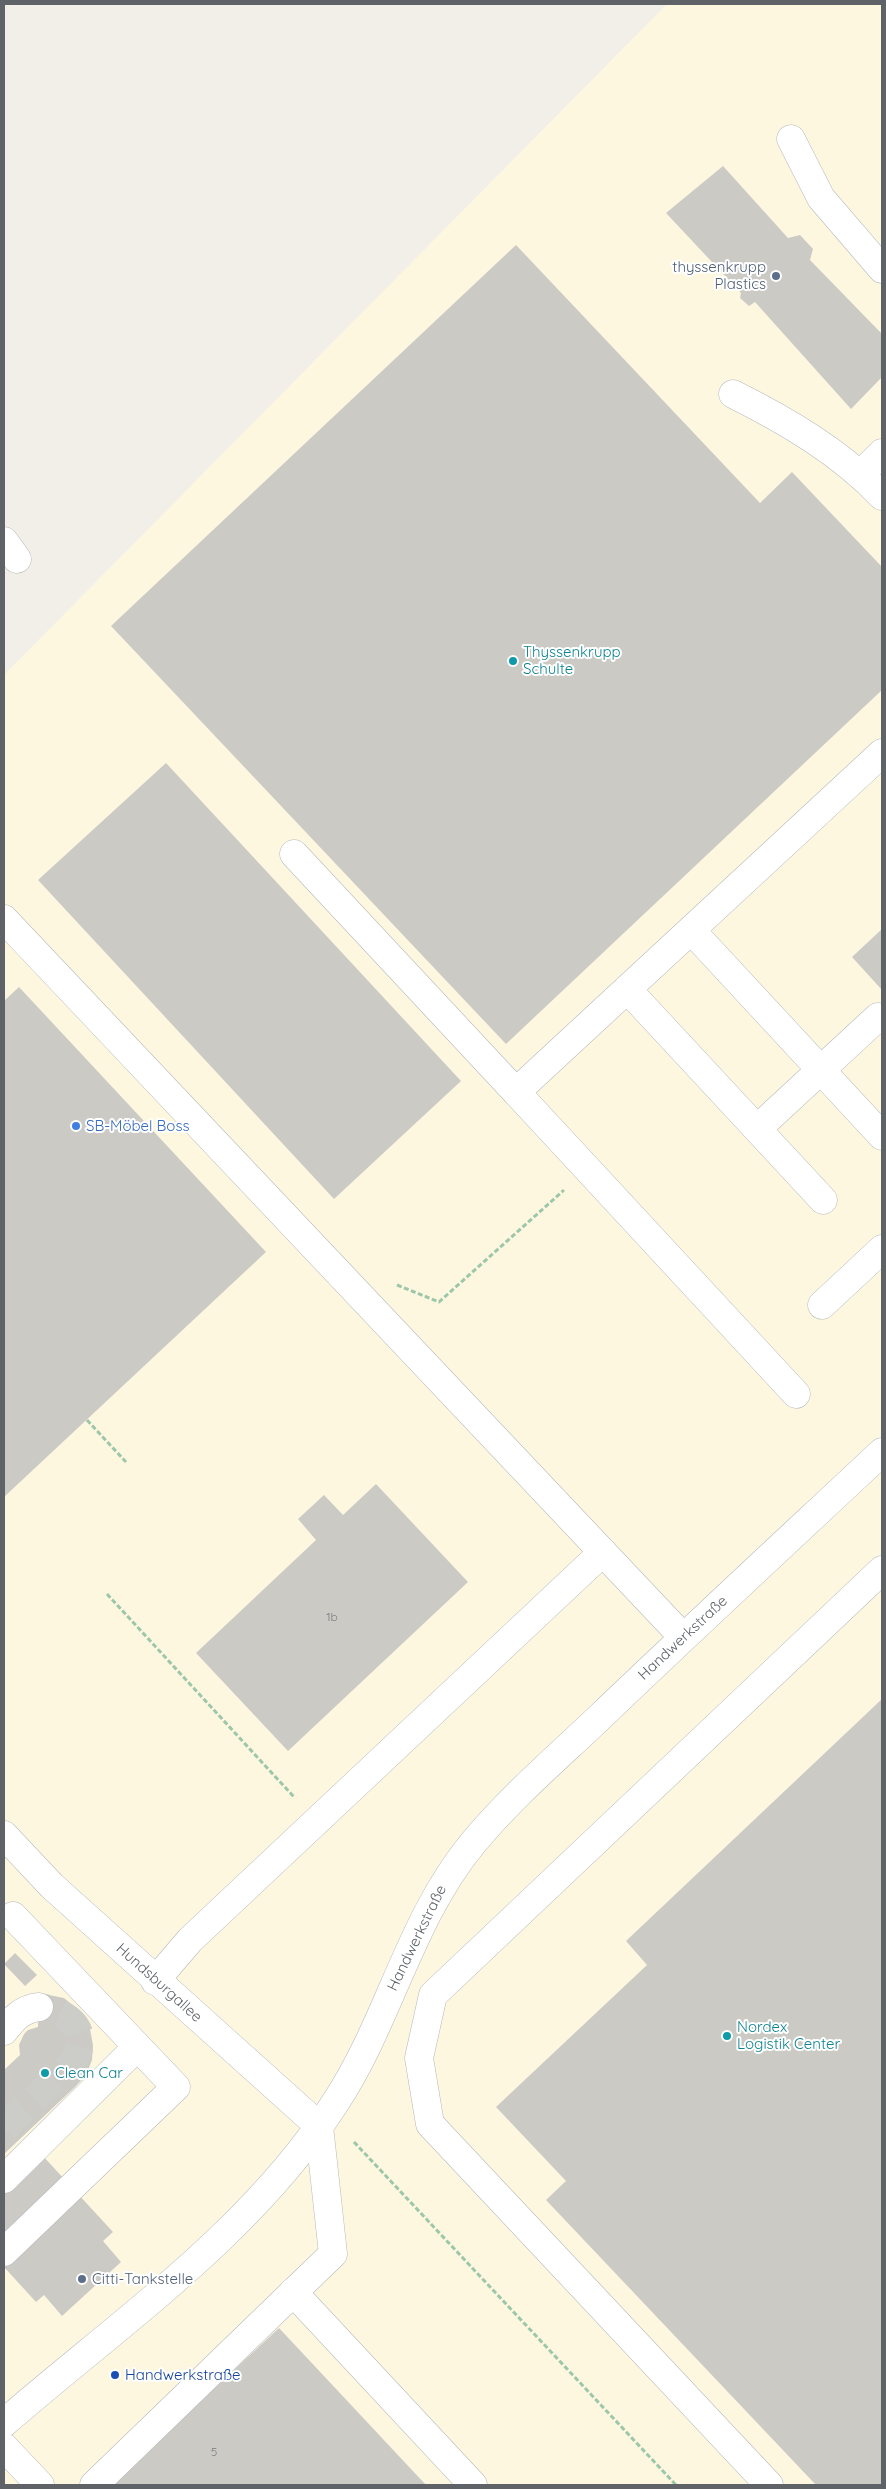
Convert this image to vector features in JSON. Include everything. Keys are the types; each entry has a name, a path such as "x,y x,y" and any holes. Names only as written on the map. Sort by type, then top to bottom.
{"street":[{"path":"791,139 821,198 882,269"},
{"path":"733,394 786,420 861,474 882,496"},
{"path":"861,474 882,453"},
{"path":"516,1092 882,752"},
{"path":"294,854 796,1394"},
{"path":"4,919 683,1637"},
{"path":"691,930 882,1136"},
{"path":"627,989 823,1200"},
{"path":"757,1129 878,1017"},
{"path":"822,1305 882,1249"},
{"name":"Handwerkstraße","path":"4,2427 174,2280 241,2218 284,2172 319,2126 358,2065 420,1925 445,1880 474,1842 503,1811 683,1637 882,1452"},
{"path":"155,1981 190,1940 603,1552"},
{"path":"769,2485 430,2124 419,2058 433,1995 882,1570"},
{"name":"Hundsburgallee","path":"4,1835 52,1886 155,1981 319,2126"},
{"path":"4,2252 176,2087 14,1916"},
{"path":"4,2031 14,2018 27,2009 39,2007"},
{"path":"4,2179 137,2046"},
{"path":"94,2485 333,2254 319,2126"},
{"path":"293,2292 473,2485"},
{"path":"4,2427 40,2485"}],"path":[{"path":"396,1284 439,1302 587,1169"},
{"path":"86,1420 126,1462"},
{"path":"107,1594 317,1821"},
{"path":"319,2126 353,2141 676,2485"}],"shaded area":[{"path":"667,4 882,4 882,2485 4,2485 4,675"}],"building":[{"name":"thyssenkrupp Plastics","path":"723,166 788,238 800,235 813,249 810,260 882,334 882,377 851,409 755,302 749,306 740,298 741,293 666,213"},
{"name":"Thyssenkrupp Schulte","path":"516,245 760,503 792,472 882,567 882,690 506,1044 111,626"},
{"path":"166,763 461,1081 334,1199 38,880"},
{"path":"882,929 882,990 852,957"},
{"name":"SB-Möbel Boss","path":"19,987 266,1252 4,1497 4,1001"},
{"path":"376,1484 468,1582 288,1751 196,1653 316,1540 298,1519 324,1495 343,1515"},
{"name":"Nordex Logistik Center","path":"882,1699 882,2485 816,2485 546,2200 566,2181 496,2107 647,1965 626,1941"},
{"path":"15,1953 37,1975 25,1986 4,1964"},
{"name":"Clean Car","path":"39,1993 64,1998 82,2013 90,2029 93,2045 92,2060 86,2075 75,2087 4,2154 4,2070 20,2055 19,2045 24,2034 28,2030 38,2027"},
{"path":"42,2155 113,2232 103,2241 121,2262 62,2316 44,2295 36,2302 4,2267 4,2190"},
{"path":"279,2328 426,2485 111,2485"}],"tunnel":[{"path":"4,2128 69,2066 79,2050 79,2032 74,2024 59,2013 39,2007"}],"place":[{"name":"thyssenkrupp Plastics","path":"776,276"},
{"name":"Thyssenkrupp Schulte","path":"513,661"},
{"name":"SB-Möbel Boss","path":"76,1126"},
{"name":"Nordex Logistik Center","path":"727,2036"},
{"name":"Clean Car","path":"45,2073"},
{"name":"Citti-Tankstelle","path":"82,2279"},
{"name":"Handwerkstraße","path":"115,2375"}]}
